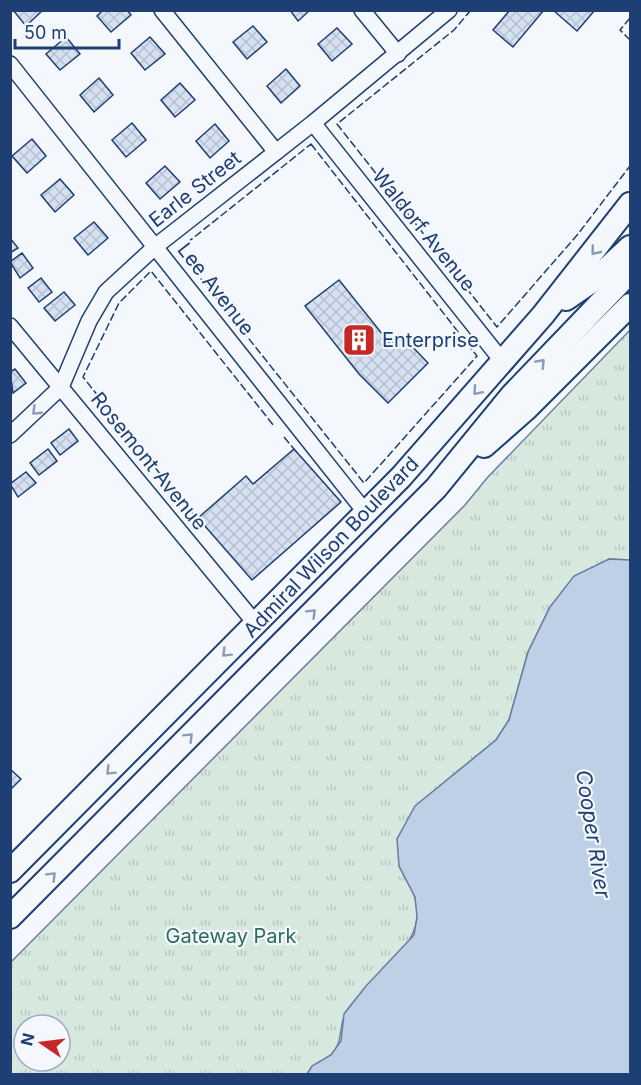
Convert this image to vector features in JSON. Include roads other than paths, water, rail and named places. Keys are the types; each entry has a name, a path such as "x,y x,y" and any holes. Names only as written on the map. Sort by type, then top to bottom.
{"highway":[{"name":"Admiral Wilson Boulevard","path":"10,871 366,513 435,440 543,315 630,204"},
{"path":"543,315 598,277 630,247"},
{"name":"Admiral Wilson Boulevard","path":"10,917 436,488 512,395 630,272"},
{"path":"436,488 526,409 630,305"}],"street":[{"path":"162,10 276,152"},
{"path":"362,10 398,54"},
{"name":"Earle Street","path":"10,435 61,387 89,321 106,292 156,246 313,123 449,10"},
{"name":"Lee Avenue","path":"10,64 366,513"},
{"name":"Waldorf Avenue","path":"313,123 503,362"},
{"name":"Rosemont Avenue","path":"10,326 256,624"}],"water":[{"name":"Cooper River","path":"609,559 630,560 630,1074 307,1074 312,1066 331,1055 341,1041 344,1014 366,986 414,935 417,917 415,897 399,866 397,839 415,806 496,740 509,720 528,652 550,607 574,576"}],"place":[{"name":"Enterprise","path":"359,340"}],"park label":[{"name":"Gateway Park","path":"231,936"}]}
